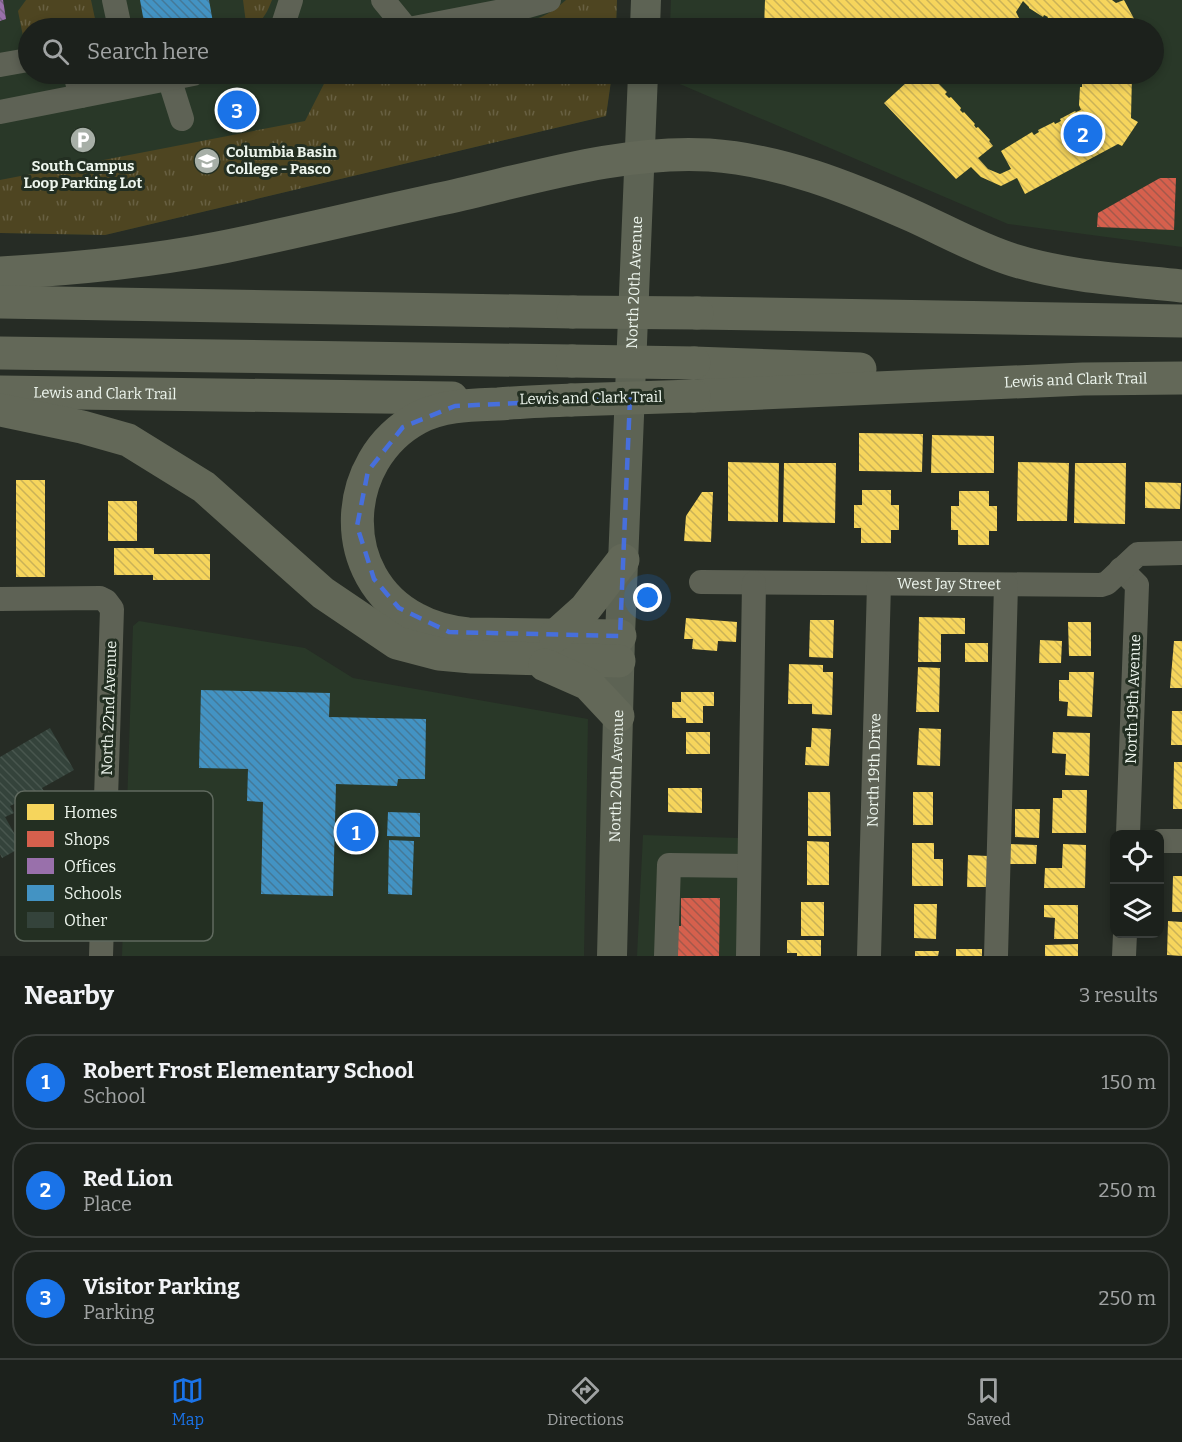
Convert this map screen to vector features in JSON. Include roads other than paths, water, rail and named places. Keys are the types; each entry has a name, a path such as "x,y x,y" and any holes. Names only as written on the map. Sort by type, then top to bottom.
{"highway":[{"path":"0,273 130,261 218,248 603,163 680,154 767,163 841,186 1012,260 1083,276 1182,286"},
{"path":"0,302 1182,321"},
{"path":"0,353 694,363 1083,379"},
{"name":"Lewis and Clark Trail","path":"0,392 571,400 1083,379 1182,378"},
{"path":"571,400 455,406 436,410 403,427 377,454 361,488 357,507 360,544 365,562 374,579 385,594 414,619 449,632 555,636 620,648"},
{"path":"0,410 82,427 128,440 204,487 323,593 397,643 439,654 472,657 530,658 620,648"},
{"path":"555,636 585,609 623,560"},
{"path":"530,658 588,684 618,716"}],"main road":[{"path":"645,18 646,0"},
{"name":"North 20th Avenue","path":"612,956 623,560 643,84"}],"street":[{"path":"114,0 118,18"},
{"path":"285,18 291,0"},
{"path":"383,0 398,18"},
{"path":"446,18 478,8 549,0"},
{"path":"0,65 18,62"},
{"path":"171,84 182,119"},
{"path":"0,112 78,85"},
{"name":"West Jay Street","path":"701,582 1105,585 1135,555 1182,553"},
{"name":"North 19th Avenue","path":"1121,569 1137,585 1128,830"},
{"path":"748,956 754,583"},
{"name":"North 19th Drive","path":"869,956 879,584"},
{"path":"996,956 1006,585"},
{"name":"North 22nd Avenue","path":"0,599 100,598 110,604 113,615 107,791"},
{"path":"1164,841 1182,841"},
{"path":"666,956 669,865 749,866"},
{"path":"1124,956 1125,938"},
{"name":"North 22nd Avenue","path":"101,956 102,941"}],"place":[{"name":"Visitor Parking","path":"237,110"},
{"name":"Red Lion","path":"1083,134"},
{"name":"South Campus Loop Parking Lot","path":"83,140"},
{"name":"Columbia Basin College - Pasco","path":"207,161"},
{"name":"Robert Frost Elementary School","path":"356,832"}]}
